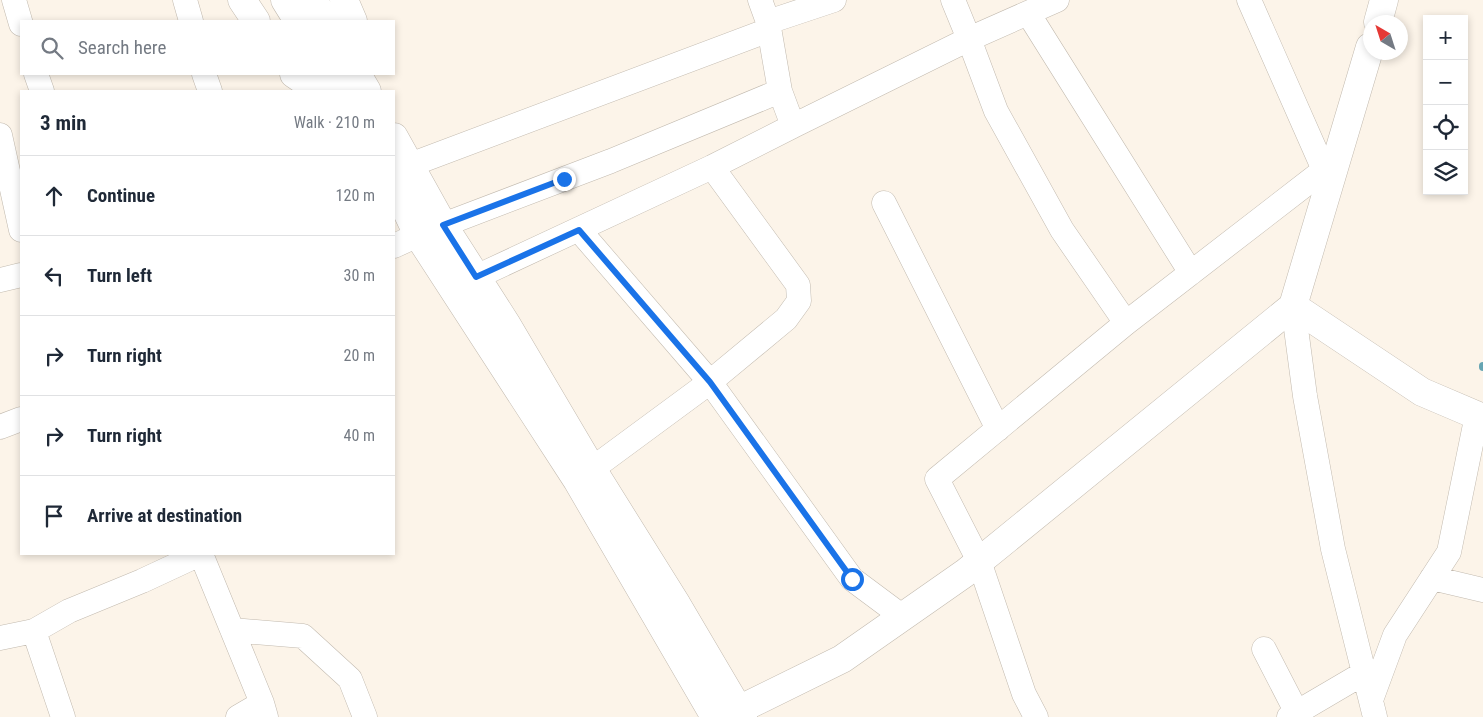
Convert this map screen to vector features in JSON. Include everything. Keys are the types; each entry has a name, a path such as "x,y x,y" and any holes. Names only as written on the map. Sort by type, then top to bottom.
{"main road":[{"path":"242,0 255,20"},
{"path":"286,0 297,20"},
{"path":"313,0 325,20"},
{"path":"344,0 353,20"},
{"path":"1380,15 1384,0"},
{"path":"730,715 842,659 903,617 979,561 1293,306 1330,165 1366,60"},
{"path":"295,75 318,90"},
{"path":"332,75 341,90"},
{"path":"358,75 367,90"},
{"path":"371,75 373,90"},
{"path":"395,144 406,240 577,480 730,715"},
{"path":"399,173 443,225 507,325 592,469 677,605 730,715"},
{"path":"1293,306 1422,392 1480,417"}],"street":[{"path":"14,0 20,21"},
{"path":"185,0 191,20"},
{"path":"760,0 769,26 780,91 793,126"},
{"path":"399,173 834,0"},
{"path":"953,0 996,111 1062,230 1126,324"},
{"path":"476,277 712,167 969,40 1057,0"},
{"path":"1036,717 1024,694 979,561 937,479 1126,324 1330,165 1249,0"},
{"path":"1028,13 1191,273"},
{"path":"36,75 42,90"},
{"path":"204,75 210,90"},
{"path":"443,225 611,161 780,91"},
{"path":"0,135 20,225"},
{"path":"592,469 710,382 786,319 799,301 798,285 712,167"},
{"path":"884,203 998,429"},
{"path":"579,230 710,382 852,579 903,617"},
{"path":"0,280 20,275"},
{"path":"1293,306 1305,396 1333,549 1373,708"},
{"path":"1373,708 1395,635 1449,552 1480,417"},
{"path":"0,427 20,419"},
{"path":"0,638 34,631 69,611 199,555"},
{"path":"201,555 264,710 238,717"},
{"path":"1432,578 1483,590"},
{"path":"232,630 303,636 350,679 365,717"},
{"path":"34,631 63,717"},
{"path":"1264,649 1293,715 1364,673"}],"route":[{"path":"564,179 443,225 476,277 579,230 710,382 852,579"}]}
